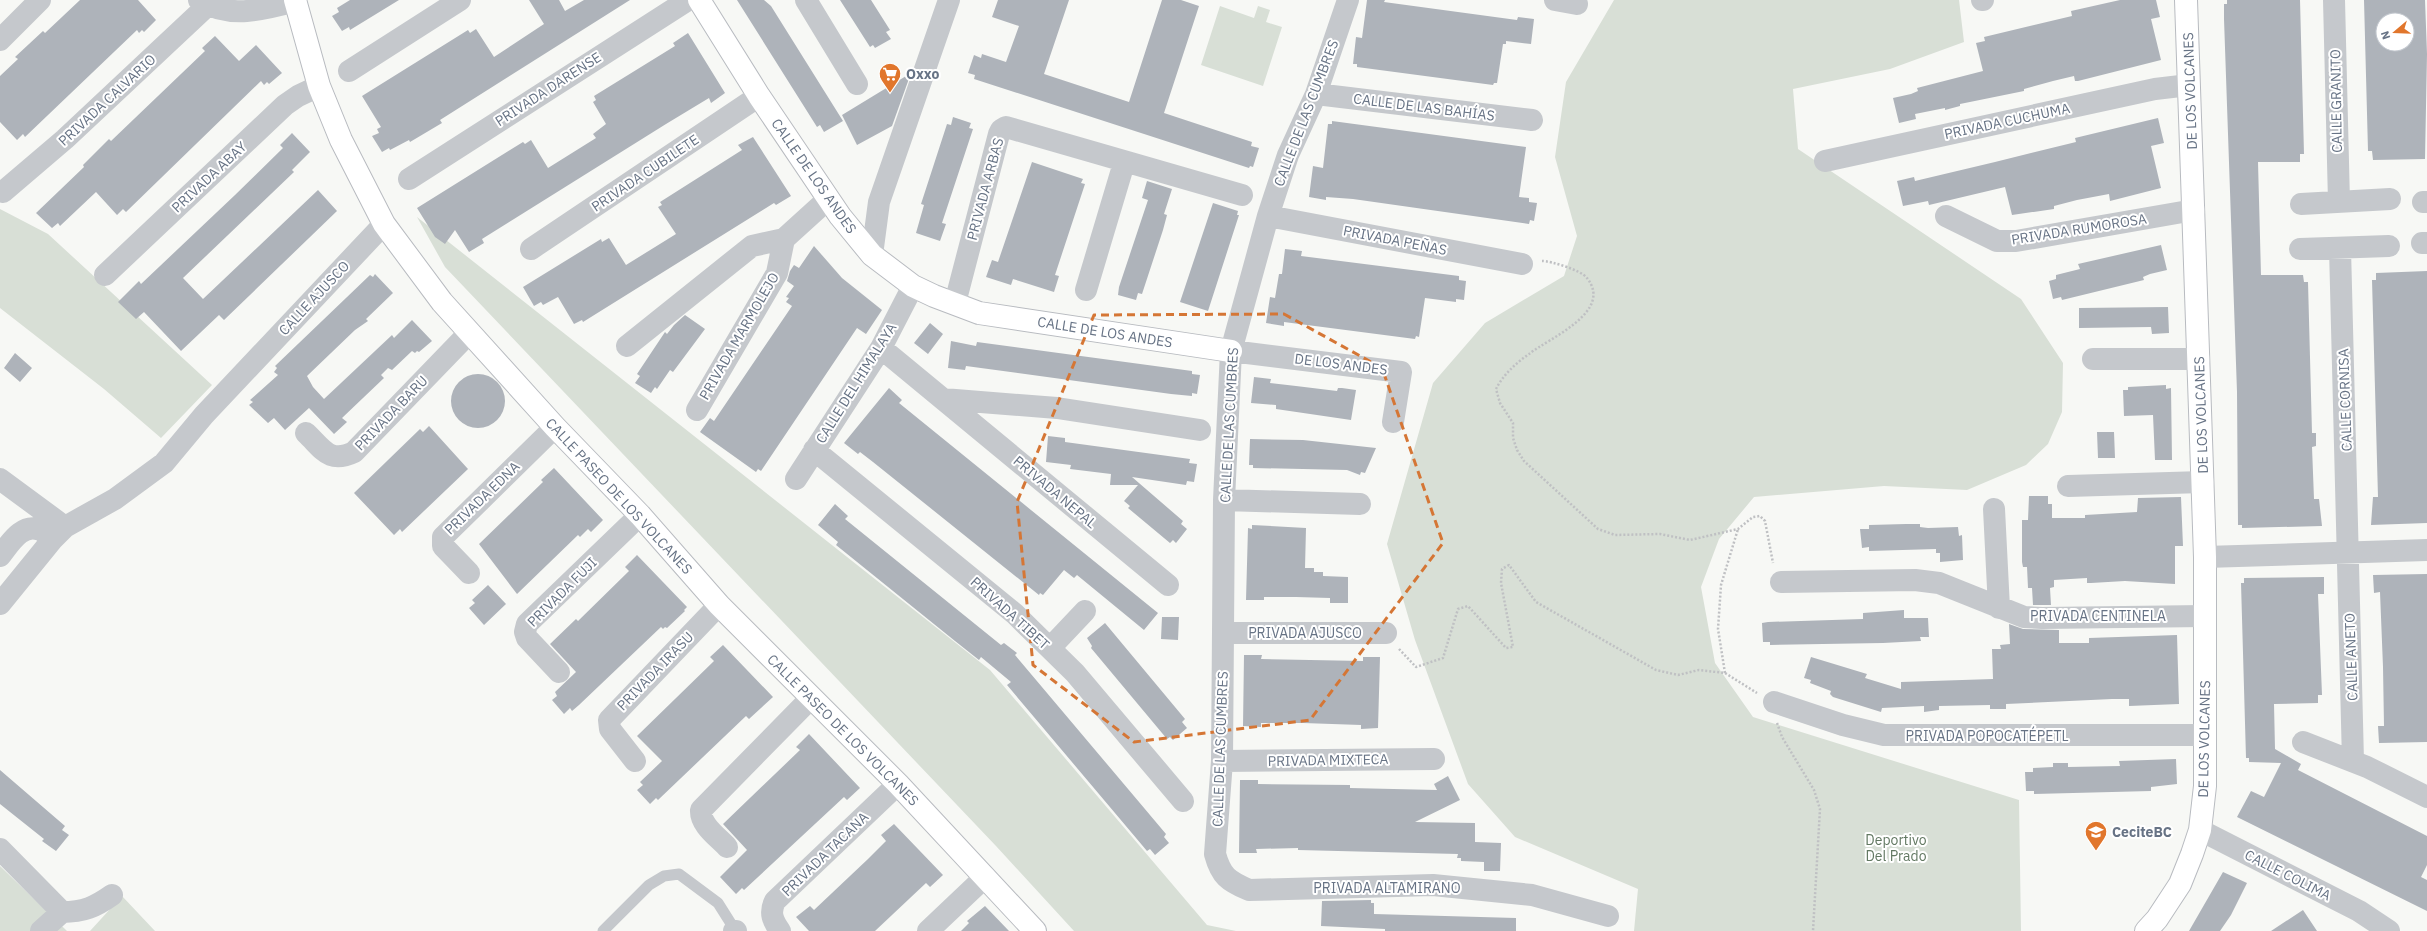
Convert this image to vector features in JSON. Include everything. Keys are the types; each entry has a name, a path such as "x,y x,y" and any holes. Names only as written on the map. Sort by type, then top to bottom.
{"street":[{"path":"0,40 40,0"},
{"path":"204,3 242,12 258,11 295,0"},
{"name":"CALLE PASEO DE LOS VOLCANES","path":"295,0 319,86 341,140 384,224 437,296 555,426 640,515 719,605 810,698 898,784 1034,931"},
{"path":"350,71 460,0"},
{"name":"PRIVADA DARENSE","path":"409,179 688,0"},
{"name":"CALLE DE LOS ANDES","path":"699,0 758,96 827,200 872,255 913,286 978,313 1231,351"},
{"path":"806,0 858,84"},
{"path":"872,255 879,202 949,0"},
{"name":"CALLE DE LAS CUMBRES","path":"1219,869 1215,854 1222,761 1224,500 1231,351 1268,216 1288,155 1316,94 1348,0"},
{"path":"1555,0 1577,4"},
{"name":"DE LOS VOLCANES","path":"2186,0 2205,557 2206,735 2205,786 2200,830"},
{"name":"CALLE GRANITO","path":"2334,0 2338,202"},
{"name":"PRIVADA CALVARIO","path":"3,192 65,139 204,3"},
{"name":"PRIVADA CUCHUMA","path":"1825,161 2154,89 2189,85"},
{"name":"PRIVADA ABAY","path":"105,275 285,105 298,96 319,86"},
{"name":"CALLE DE LAS BAHÍAS","path":"1316,94 1532,120"},
{"name":"PRIVADA CUBILETE","path":"531,249 758,96"},
{"name":"PRIVADA ARBAS","path":"955,303 1001,130 1006,127 1242,195"},
{"path":"1086,290 1124,162"},
{"path":"2301,204 2390,199"},
{"path":"627,346 752,246 784,239 827,200"},
{"name":"PRIVADA RUMOROSA","path":"1946,216 1997,241 2016,241 2194,210"},
{"name":"PRIVADA PEÑAS","path":"1268,216 1522,264"},
{"name":"CALLE AJUSCO","path":"59,533 115,499 164,463 204,415 384,224"},
{"name":"PRIVADA MARMOLEJO","path":"697,410 777,273 784,239"},
{"path":"2300,249 2389,246"},
{"name":"CALLE CORNISA","path":"2340,248 2349,552"},
{"name":"CALLE DEL HIMALAYA","path":"796,479 881,348 913,286"},
{"name":"PRIVADA BARU","path":"306,433 329,455 335,458 354,452 469,333"},
{"name":"PRIVADA NEPAL","path":"881,348 1168,585"},
{"name":"DE LOS ANDES","path":"1231,351 1401,372 1393,422"},
{"path":"2093,359 2199,359"},
{"path":"943,399 1057,408 1200,430"},
{"name":"PRIVADA EDNA","path":"469,573 443,546 442,537 555,426"},
{"name":"PRIVADA TIBET","path":"814,450 1015,614 1075,673 1183,801"},
{"path":"0,479 59,533"},
{"path":"2068,486 2203,482"},
{"path":"1224,500 1360,504"},
{"path":"1994,509 1999,608"},
{"name":"PRIVADA FUJI","path":"559,672 527,638 525,632 527,624 640,515"},
{"path":"0,556 17,534 32,529 59,533"},
{"path":"0,604 59,533"},
{"path":"2205,557 2427,550"},
{"name":"CALLE ANETO","path":"2349,552 2353,761"},
{"name":"PRIVADA CENTINELA","path":"1781,582 1921,580 1939,582 2024,617 2205,616"},
{"name":"PRIVADA IRASU","path":"635,761 610,729 609,720 719,605"},
{"path":"1050,648 1085,611"},
{"name":"PRIVADA AJUSCO","path":"1224,633 1386,633"},
{"path":"727,847 706,825 702,819 701,810 810,698"},
{"name":"PRIVADA POPOCATÉPETL","path":"1774,702 1843,725 1884,735 2206,735"},
{"path":"2303,742 2353,761 2427,797"},
{"name":"PRIVADA MIXTECA","path":"1222,761 1434,758"},
{"name":"PRIVADA TACANA","path":"780,931 772,917 772,907 775,901 898,784"},
{"path":"2146,931 2157,919 2180,884 2200,830"},
{"name":"CALLE COLIMA","path":"2200,830 2377,928"},
{"path":"0,849 62,912"},
{"name":"PRIVADA ALTAMIRANO","path":"1219,869 1230,882 1248,890 1433,885 1532,895 1608,916"},
{"path":"928,931 985,877"},
{"path":"41,931 62,912 79,912 92,908 112,895"}],"lane":[{"path":"603,931 649,885 664,876 680,874 718,903 735,931"}],"path":[{"path":"1522,264 1549,261 1584,275 1592,285 1594,294 1592,305 1563,333 1528,354 1501,378 1496,389 1500,403 1513,423 1513,438 1524,460 1598,529 1606,533 1615,535 1660,534 1690,540 1738,529 1753,517 1760,516 1765,521 1775,578 1781,582"},
{"path":"1725,673 1718,629 1721,585 1738,529"},
{"path":"1386,633 1416,667 1424,665 1443,658 1458,609 1468,606 1506,648 1513,647 1501,583 1502,569 1509,565 1536,602 1656,670 1678,675 1699,670 1725,673 1774,702 1777,726 1814,790 1820,809 1813,931"}],"highlighted area":[{"path":"1284,314 1382,368 1443,543 1310,720 1134,742 1033,665 1017,502 1094,315"}],"green space":[{"name":"Deportivo Del Prado","path":"1614,0 1959,0 1964,42 1890,69 1793,89 1798,149 2021,299 2063,363 2062,412 2048,444 2026,465 1967,490 1884,486 1754,497 1719,539 1701,587 1715,663 1753,717 2019,800 2021,931 1634,931 1638,889 1515,837 1468,784 1415,640 1387,544 1433,383 1485,323 1564,276 1577,236 1555,157 1566,82"},
{"path":"1220,6 1254,18 1258,6 1270,10 1266,22 1282,27 1263,86 1201,65"},
{"path":"0,209 48,234 212,385 161,438 104,389 0,308"},
{"path":"417,217 990,670 1207,925 1236,931 1074,931 996,846 445,267"},
{"path":"0,866 67,931 0,931"},
{"path":"122,896 155,931 90,931"}],"building":[{"path":"80,0 138,0 156,20 144,32 142,30 139,33 137,30 25,137 23,134 17,140 0,122 0,76 18,59 15,57 43,31 45,33"},
{"path":"350,0 399,0 350,30 349,27 342,31 332,16 339,12 337,8"},
{"path":"529,0 559,0 565,11 584,0 630,0 440,120 442,123 410,142 409,140 390,150 389,148 382,152 372,136 379,133 377,129 381,127 362,96 468,30 470,33 476,29 494,57 544,24"},
{"path":"737,0 764,0 771,6 843,121 824,132 820,125 817,127"},
{"path":"840,0 871,0 890,30 886,32 891,39 875,48 873,45 870,47"},
{"path":"998,0 1069,0 1044,74 1129,102 1162,0 1181,0 1199,6 1164,113 1252,142 1251,146 1259,148 1253,167 1250,166 1249,168 974,79 975,75 968,73 974,55 981,58 982,54 1006,62 1019,26 992,17"},
{"path":"1367,0 1385,0 1384,2 1517,20 1518,17 1534,19 1531,44 1506,41 1506,44 1503,44 1497,83 1494,83 1493,85 1357,67 1357,64 1353,64 1356,37 1362,38"},
{"path":"2120,0 2156,0 2160,17 2151,19 2161,60 2078,81 2075,81 2074,76 2024,89 2024,91 1960,104 1960,106 1945,110 1945,108 1915,114 1916,119 1899,123 1893,98 1911,94 1918,91 1917,88 1983,71 1976,43 1985,41 1984,37 2072,16 2071,11"},
{"path":"2227,0 2300,0 2304,154 2300,154 2300,162 2258,162 2261,275 2303,275 2304,282 2308,282 2312,433 2316,433 2316,446 2312,447 2314,499 2319,499 2322,526 2242,528 2242,525 2238,525 2237,392 2224,19 2224,4 2227,4"},
{"path":"2364,0 2425,0 2427,54 2425,159 2373,160 2372,151 2368,151"},
{"path":"688,33 725,93 711,103 709,98 666,124 482,239 484,243 469,252 455,230 445,244 435,237 417,208 523,142 525,144 531,140 548,168 596,138 593,134 606,124 593,102 596,100 594,96 675,46 673,43"},
{"path":"215,36 239,61 256,45 282,73 269,84 267,82 264,85 261,81 126,212 123,209 117,215 96,192 60,226 58,223 52,228 36,213 84,167 83,165 109,139 111,141 205,51 202,48"},
{"name":"Oxxo","path":"911,73 892,126 857,145 842,115"},
{"path":"953,117 971,123 969,128 973,129 942,223 946,224 940,241 916,233 924,205 921,204 947,124 951,125"},
{"path":"2158,118 2164,143 2151,146 2161,188 2110,201 2109,194 2054,206 2054,209 2012,215 2005,187 1929,205 1928,201 1903,206 1897,181 1914,177 1915,181 1995,162 2076,142 2075,138"},
{"path":"1332,121 1526,147 1519,197 1529,198 1529,202 1537,203 1534,221 1530,220 1529,224 1353,199 1326,197 1326,200 1309,197 1313,166 1323,168 1328,124 1332,124"},
{"path":"292,133 310,152 292,170 294,172 183,278 203,299 318,190 337,211 224,320 219,315 181,351 144,312 136,319 118,302 139,281 141,284 235,195 283,148 280,145"},
{"path":"753,137 791,196 776,205 774,203 583,322 582,320 574,324 558,297 543,305 541,302 534,306 523,287 601,239 602,242 609,238 626,265 676,234 658,207 662,205 660,202 742,150 738,145"},
{"path":"1032,162 1083,179 1081,183 1085,184 1055,275 1059,276 1054,292 1013,279 1011,285 986,277 992,260 998,262"},
{"path":"1147,181 1172,189 1164,214 1167,215 1163,230 1142,294 1138,293 1136,300 1118,295 1119,287 1148,200 1142,198"},
{"path":"1213,203 1238,211 1237,215 1239,215 1208,311 1180,302"},
{"path":"2161,245 2167,270 2143,277 2144,280 2062,300 2061,297 2053,299 2049,281 2056,279 2056,275 2080,269 2078,264"},
{"path":"814,246 842,278 882,310 866,334 857,328 761,471 758,469 756,472 700,432 710,418 714,421 792,306 786,302 789,298 786,297 794,286 787,281 790,271 794,265 799,268"},
{"path":"1285,249 1302,251 1301,256 1459,276 1459,280 1466,281 1464,300 1456,299 1456,302 1425,298 1419,337 1416,336 1415,339 1284,322 1284,326 1266,323 1270,297 1275,298 1279,274 1282,274"},
{"path":"2427,271 2427,523 2371,525 2373,497 2378,497 2372,280 2376,280 2376,273"},
{"path":"375,274 393,293 366,319 368,321 355,330 307,376 313,387 324,399 392,335 394,338 412,320 432,341 419,352 417,351 415,353 412,351 392,370 388,368 381,375 384,378 342,418 347,422 334,434 309,408 285,430 274,418 268,423 249,405 253,402 250,400 278,375 274,372 277,368 275,366 370,275 373,277"},
{"path":"2168,307 2169,333 2152,334 2151,327 2079,328 2079,308"},
{"path":"685,315 705,329 673,372 670,370 657,389 655,387 651,393 635,383 640,376 637,374 665,332 667,334"},
{"path":"930,323 943,334 928,354 914,343"},
{"path":"951,341 976,346 977,342 1192,371 1192,374 1200,375 1197,394 1192,393 1192,396 1171,394 966,366 965,370 948,368"},
{"path":"15,353 32,368 20,382 4,368"},
{"path":"478,374 488,376 497,382 503,391 505,401 503,411 497,420 488,426 478,428 468,426 459,420 453,411 451,401 453,391 459,382 468,376"},
{"path":"1254,377 1271,379 1270,383 1337,391 1338,388 1356,390 1351,420 1276,409 1276,405 1251,403"},
{"path":"2166,385 2166,389 2171,388 2172,460 2155,460 2153,415 2124,416 2123,390 2128,390 2128,387"},
{"path":"889,388 902,400 899,403 1158,613 1144,630 1077,575 1074,578 1064,570 1043,595 1040,593 1039,595 873,462 860,452 858,454 844,443"},
{"path":"429,426 468,469 402,532 400,529 394,535 354,493 420,429 423,432"},
{"path":"2097,432 2114,432 2115,458 2098,458"},
{"path":"1048,436 1065,438 1065,442 1190,459 1189,463 1197,464 1194,482 1187,481 1186,485 1132,477 1183,521 1181,524 1187,529 1176,543 1173,540 1170,543 1128,508 1130,506 1124,501 1138,485 1110,485 1111,474 1070,469 1071,465 1046,462"},
{"path":"1250,439 1303,440 1376,448 1365,473 1361,472 1360,475 1347,470 1253,468 1253,465 1249,465"},
{"path":"554,468 603,520 591,532 588,529 580,537 578,535 517,594 479,544 543,482 541,480"},
{"path":"2029,496 2048,496 2048,504 2052,504 2052,518 2085,518 2085,515 2137,512 2138,498 2181,497 2183,546 2175,546 2175,584 2125,581 2087,583 2087,578 2054,580 2054,587 2050,588 2051,605 2033,605 2032,588 2028,588 2027,567 2023,567 2022,562 2022,520 2028,520"},
{"path":"835,504 848,516 845,519 1001,645 1004,643 1017,653 1015,655 1166,834 1164,837 1169,843 1155,855 1150,849 1147,851 1007,685 1011,682 981,657 979,660 836,545 838,542 818,525"},
{"path":"1920,524 1920,527 1928,528 1958,527 1959,536 1962,535 1963,560 1940,562 1940,553 1936,553 1936,549 1869,551 1869,547 1862,548 1860,529 1869,529 1869,525"},
{"path":"1252,525 1306,528 1305,568 1314,568 1314,572 1323,572 1323,576 1348,577 1348,603 1330,603 1330,598 1296,597 1264,597 1264,600 1246,600 1248,528 1252,529"},
{"path":"637,555 687,607 684,610 685,611 667,628 665,627 663,629 661,627 579,705 572,711 570,708 564,714 552,700 557,696 555,692 576,672 550,644 576,619 578,621 629,571 625,567"},
{"path":"2427,574 2427,742 2379,743 2378,726 2384,726 2383,667 2380,592 2374,593 2373,575"},
{"path":"2324,577 2324,594 2318,594 2322,695 2318,695 2318,703 2274,704 2275,749 2301,764 2298,770 2427,836 2427,865 2421,877 2427,880 2427,911 2237,817 2251,791 2264,797 2281,763 2249,762 2249,758 2246,758 2241,583 2244,583 2244,578"},
{"path":"488,585 506,604 484,625 469,608 475,603 472,600"},
{"path":"1904,610 1904,618 1928,618 1929,637 1920,637 1921,641 1883,643 1770,645 1770,642 1763,642 1762,623 1863,619 1863,613"},
{"path":"1162,617 1179,617 1178,640 1161,639"},
{"path":"1105,623 1185,719 1182,722 1187,728 1173,740 1170,737 1167,739 1091,648 1092,646 1087,638"},
{"path":"2009,624 2023,629 2059,630 2059,643 2089,643 2089,638 2177,635 2179,704 2129,706 2129,699 2112,699 2006,704 2006,709 1990,709 1990,705 1939,706 1939,710 1924,712 1924,706 1882,708 1881,712 1833,697 1830,694 1831,691 1810,683 1811,680 1804,678 1811,657 1867,674 1865,678 1901,689 1901,682 1993,679 1992,649 2001,649 2000,645 2010,644"},
{"path":"723,645 773,697 749,719 746,716 658,800 656,798 650,804 637,790 643,785 640,782 662,761 637,736 714,661 710,657"},
{"path":"1244,655 1262,655 1261,659 1363,661 1363,657 1380,657 1378,728 1361,729 1361,725 1303,723 1261,723 1261,727 1243,726"},
{"path":"809,734 860,788 847,800 844,797 744,890 742,888 736,894 720,877 747,850 723,824 800,750 796,747"},
{"path":"2176,759 2177,784 2151,787 2151,791 2034,794 2034,791 2026,791 2025,772 2033,772 2033,768 2053,767 2053,763 2068,763 2068,767 2120,766 2119,761"},
{"path":"0,770 65,826 62,830 69,835 56,851 42,841 44,839 0,804"},
{"path":"1448,776 1460,800 1415,822 1475,823 1475,842 1501,843 1500,871 1484,871 1484,862 1461,861 1461,858 1457,858 1458,854 1298,850 1298,848 1256,849 1257,853 1239,853 1240,780 1258,780 1258,784 1350,785 1350,788 1437,790 1434,784"},
{"path":"894,824 943,875 930,887 926,883 875,931 809,931 796,917 810,906 814,910 868,859 886,841 881,835"},
{"path":"2223,872 2247,883 2231,915 2220,931 2189,931"},
{"path":"1371,900 1371,903 1374,903 1374,914 1516,918 1516,931 1385,931 1385,929 1321,926 1322,901"},
{"path":"985,906 1009,931 961,931 969,923 967,921"},
{"path":"2303,910 2317,931 2271,931"}],"place":[{"name":"Oxxo","path":"890,94"},
{"name":"CeciteBC","path":"2096,852"}]}
